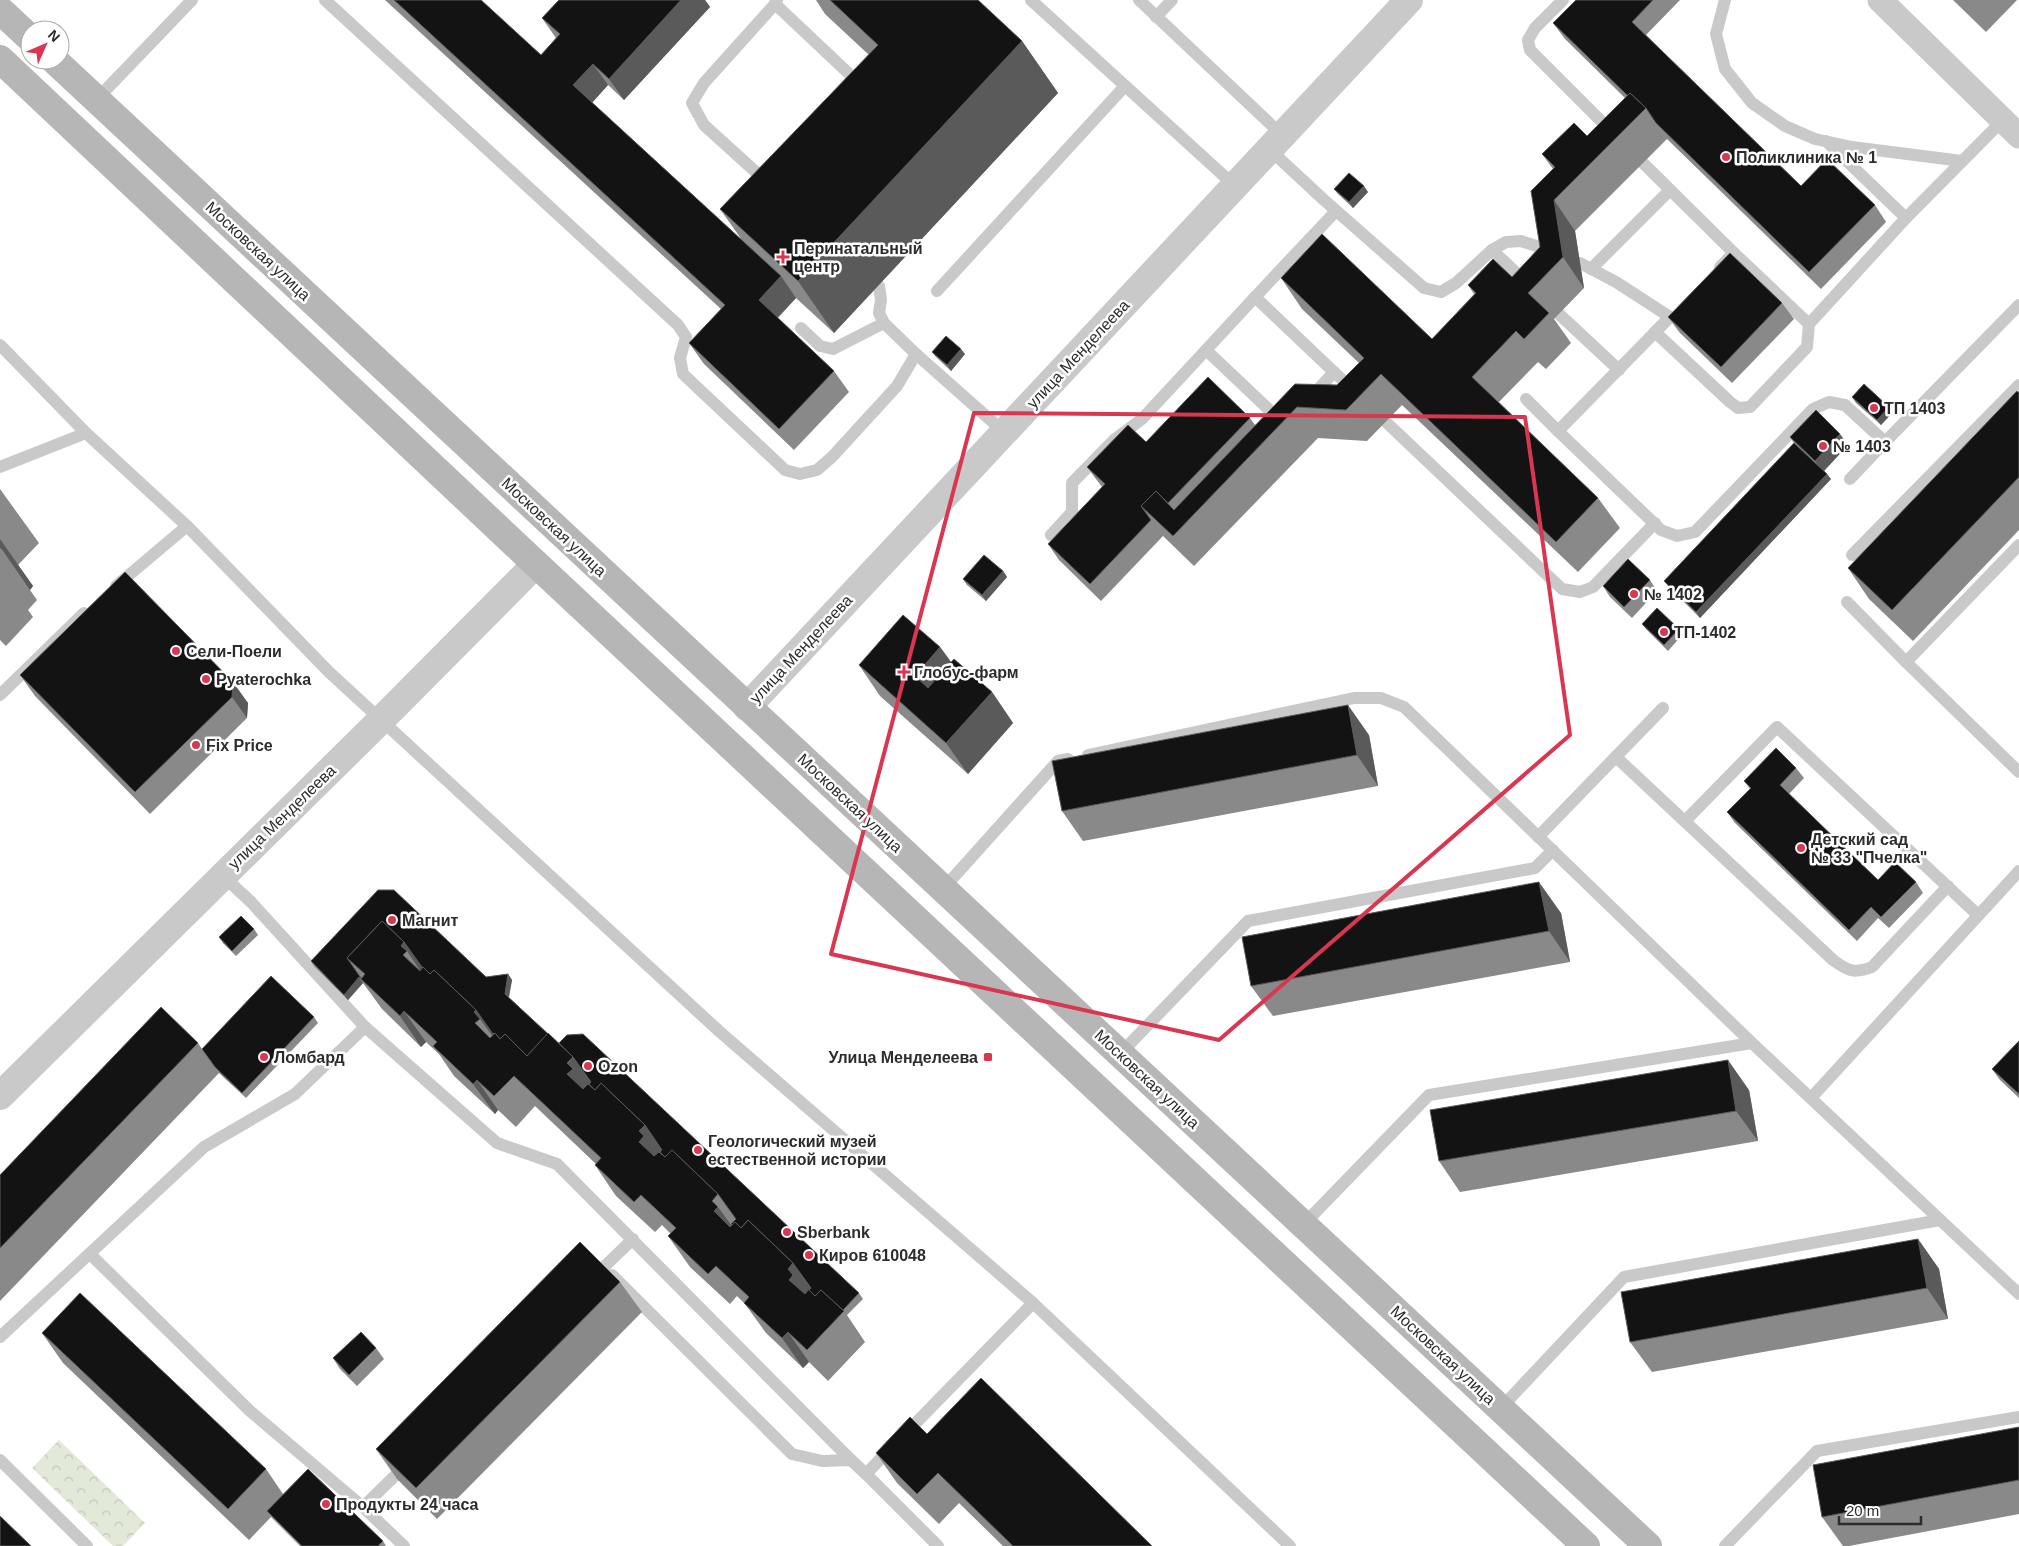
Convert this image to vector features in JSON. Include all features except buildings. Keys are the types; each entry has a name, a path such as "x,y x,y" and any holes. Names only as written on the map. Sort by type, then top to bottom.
{"main road":[{"path":"0,10 20,29"},
{"path":"0,59 536,564 1586,1546"},
{"name":"Московская улица","path":"64,70 1648,1546"},
{"name":"улица Менделеева","path":"536,564 563,536"},
{"path":"720,736 747,707"}],"street":[{"name":"улица Менделеева","path":"747,707 1409,0"},
{"path":"1890,3 2011,128"},
{"name":"улица Менделеева","path":"0,1096 382,719 536,564"}],"lane":[{"path":"96,100 192,0"},
{"path":"325,0 678,325 686,337 680,358 683,374 785,470 800,474 817,470 832,457 897,386 916,354"},
{"path":"1031,0 1234,186"},
{"path":"1139,0 1276,142 1336,211 1424,288 1440,292 1456,283 1492,250 1506,242 1521,241 1558,253"},
{"path":"1156,16 1172,0"},
{"path":"1563,0 1536,28 1528,40 1530,50 1621,141"},
{"path":"1724,0 1716,34 1725,68 1752,103 1785,126 1815,139 1962,161"},
{"path":"780,195 704,125 692,103 704,83 776,2 869,92"},
{"path":"937,291 1125,86"},
{"path":"1655,332 1738,408 1750,407 1807,347 1809,324 1906,218 1962,161 2011,128"},
{"path":"1826,141 1906,218"},
{"path":"1643,163 1809,324"},
{"path":"1558,431 1673,314 1585,266 1670,190"},
{"path":"1051,534 1072,512 1072,483 1115,439 1142,419 1336,211"},
{"path":"1492,250 1535,291"},
{"path":"1708,278 1734,253"},
{"path":"879,286 880,314 884,323 1004,432"},
{"path":"1255,297 1362,398"},
{"path":"1850,478 2019,305"},
{"path":"1559,314 1619,370"},
{"path":"801,328 820,346 833,349 884,323"},
{"path":"1206,350 1285,426"},
{"path":"3,354 187,526 329,672 720,1032 1032,1303 1290,1546"},
{"path":"1304,406 1334,372"},
{"path":"1852,555 2019,385"},
{"path":"1526,400 1661,530 1677,536 1694,532 1813,409 1829,402 1845,405 1885,442"},
{"path":"1386,422 1562,589 1580,592 1593,587 1655,523"},
{"path":"0,466 86,433"},
{"path":"0,695 68,628 187,526"},
{"path":"1906,662 2019,545"},
{"path":"1846,602 2019,772"},
{"path":"943,890 1058,761 1354,698 1381,698 1404,707 1752,1043 2019,1294"},
{"path":"1538,837 1663,708"},
{"path":"1685,821 1777,727 1978,915"},
{"path":"1616,757 1833,960 1846,969 1860,972 1872,967 1948,886"},
{"path":"1120,1054 1248,920 1536,868 1553,850"},
{"path":"1811,1098 2019,871"},
{"path":"222,875 251,902 365,1027 497,1143 557,1164 938,1546"},
{"path":"0,1337 204,1147 295,1094 365,1027"},
{"path":"1303,1225 1429,1095 1752,1043"},
{"path":"1500,1409 1624,1277 1940,1220"},
{"path":"633,1239 600,1270 792,1454 822,1462 851,1460"},
{"path":"90,1254 250,1411 364,1507 404,1546"},
{"path":"866,1474 1032,1303"},
{"path":"1725,1546 1817,1451 2019,1417"},
{"path":"364,1507 413,1457"},
{"path":"0,1460 87,1546"}],"highlighted area":[{"path":"974,413 1525,417 1570,735 1219,1040 831,954"}],"green space":[{"path":"59,1440 145,1523 123,1546 113,1546 32,1468"}],"place":[{"name":"Поликлиника № 1","path":"1726,157"},
{"name":"Перинатальный центр","path":"783,257"},
{"name":"ТП 1403","path":"1874,408"},
{"name":"№ 1403","path":"1823,446"},
{"name":"№ 1402","path":"1634,594"},
{"name":"ТП-1402","path":"1664,632"},
{"name":"Сели-Поели","path":"176,651"},
{"name":"Глобус-фарм","path":"904,672"},
{"name":"Pyaterochka","path":"206,679"},
{"name":"Fix Price","path":"196,745"},
{"name":"Детский сад № 33 \"Пчелка\"","path":"1801,848"},
{"name":"Магнит","path":"392,920"},
{"name":"Ломбард","path":"264,1057"},
{"name":"Улица Менделеева","path":"988,1057"},
{"name":"Ozon","path":"588,1066"},
{"name":"Геологический музей естественной истории","path":"698,1150"},
{"name":"Sberbank","path":"787,1232"},
{"name":"Киров 610048","path":"809,1255"},
{"name":"Продукты 24 часа","path":"326,1504"}]}
